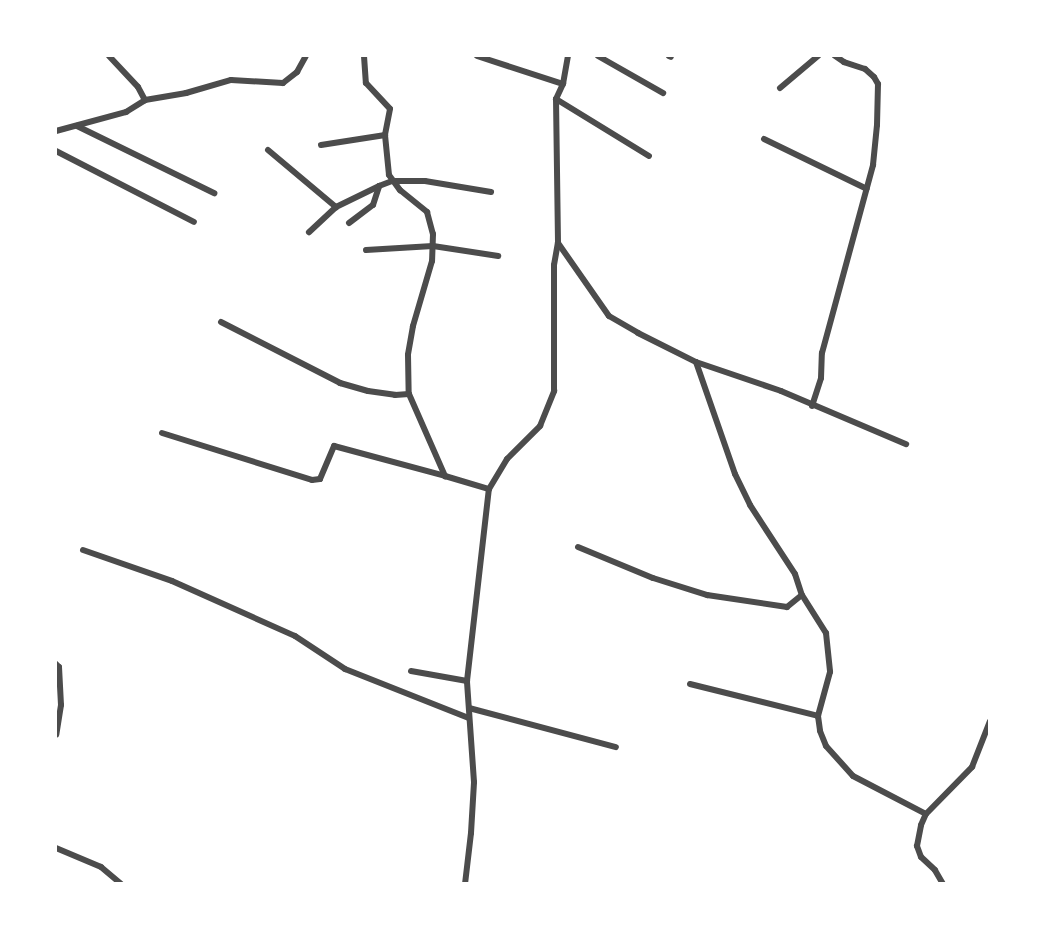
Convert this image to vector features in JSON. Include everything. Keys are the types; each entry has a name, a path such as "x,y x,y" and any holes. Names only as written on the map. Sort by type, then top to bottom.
{"street":[{"path":"109,56 138,87 145,100"},
{"path":"56,131 126,112 145,100 186,93 231,80 283,83 297,72 306,56"},
{"path":"364,56 366,83 390,109 385,135 387,168 392,182 428,212 433,246 432,261 413,326 408,367 409,394 445,476"},
{"path":"477,56 563,84"},
{"path":"465,884 474,782 467,681 489,489 507,459 540,426 554,391 554,265 558,242 556,99 563,84 568,56"},
{"path":"598,56 663,93"},
{"path":"780,88 818,56"},
{"path":"812,406 821,378 822,353 867,189 874,155 878,84 865,69 844,62 835,56"},
{"path":"556,99 649,156"},
{"path":"76,126 214,193"},
{"path":"321,145 385,135"},
{"path":"764,139 867,189"},
{"path":"268,150 336,207"},
{"path":"56,151 194,222"},
{"path":"309,232 336,207 392,182 425,181 491,192"},
{"path":"349,223 373,205 379,186"},
{"path":"558,242 609,316 696,362 781,391 906,444"},
{"path":"366,250 433,246 498,256"},
{"path":"221,322 340,383 377,392 409,394"},
{"path":"696,362 735,474 750,505 795,574 802,595 826,633 830,653 830,672 818,716 820,731 826,746 853,777 926,814"},
{"path":"162,433 312,480 320,479 334,447 489,489"},
{"path":"578,547 653,578 707,595 787,607 802,595"},
{"path":"83,550 182,586 296,636 345,669 469,718"},
{"path":"56,664 59,667 61,705 56,735"},
{"path":"411,671 467,681"},
{"path":"690,684 818,716"},
{"path":"469,708 616,747"},
{"path":"943,884 935,870 921,857 917,846 926,814 972,767 990,721"},
{"path":"56,848 101,867 121,884"}]}
